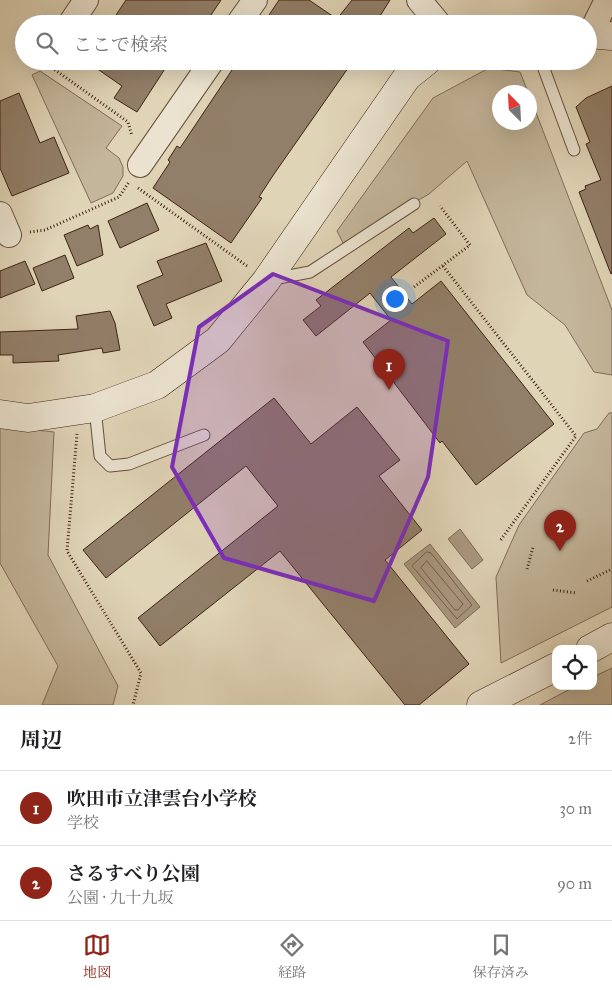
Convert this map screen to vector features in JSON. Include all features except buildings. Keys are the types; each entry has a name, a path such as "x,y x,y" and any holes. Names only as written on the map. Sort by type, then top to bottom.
{"street":[{"path":"76,15 86,0"},
{"path":"244,15 255,0"},
{"path":"419,0 432,15"},
{"path":"597,35 607,0"},
{"path":"140,165 206,70"},
{"path":"0,414 28,418 94,408 157,385 218,340 266,280 407,77 416,70"},
{"path":"0,214 9,235"},
{"path":"597,645 612,637"},
{"path":"481,705 552,668"}],"lane":[{"path":"544,70 574,150"},
{"path":"266,280 310,272 414,204"},
{"path":"94,408 100,456 110,466 129,464 204,435"}],"path":[{"path":"9,235 45,230 119,197 140,165"},
{"path":"414,287 470,244 440,206"},
{"path":"443,266 576,436 500,541"},
{"path":"77,431 67,552 142,674 134,705"},
{"path":"527,569 533,546"},
{"path":"587,581 610,570"},
{"path":"553,590 576,592"}],"highlighted area":[{"path":"273,274 448,341 428,477 374,601 224,558 172,467 199,327"}],"shaded area":[{"path":"485,70 520,72 525,85 492,85 492,130 537,130 537,115 612,310 612,375 594,372 565,325 527,295 467,161 429,194 343,243 337,231 433,98"},
{"path":"40,71 122,126 106,148 119,158 123,167 123,176 113,193 91,203 32,75"},
{"path":"609,413 612,413 612,607 501,663 496,577 519,525 584,433 597,429"},
{"path":"0,426 54,432 48,555 118,686 113,705 42,705 58,666 0,563"},
{"path":"612,668 612,705 540,705 568,690 597,690 597,675"}],"water":[{"path":"460,529 483,560 472,569 448,539"},
{"path":"430,544 480,607 455,628 404,564"}],"place":[{"name":"吹田市立津雲台小学校","path":"389,390"},
{"name":"さるすべり公園","path":"560,551"}]}
